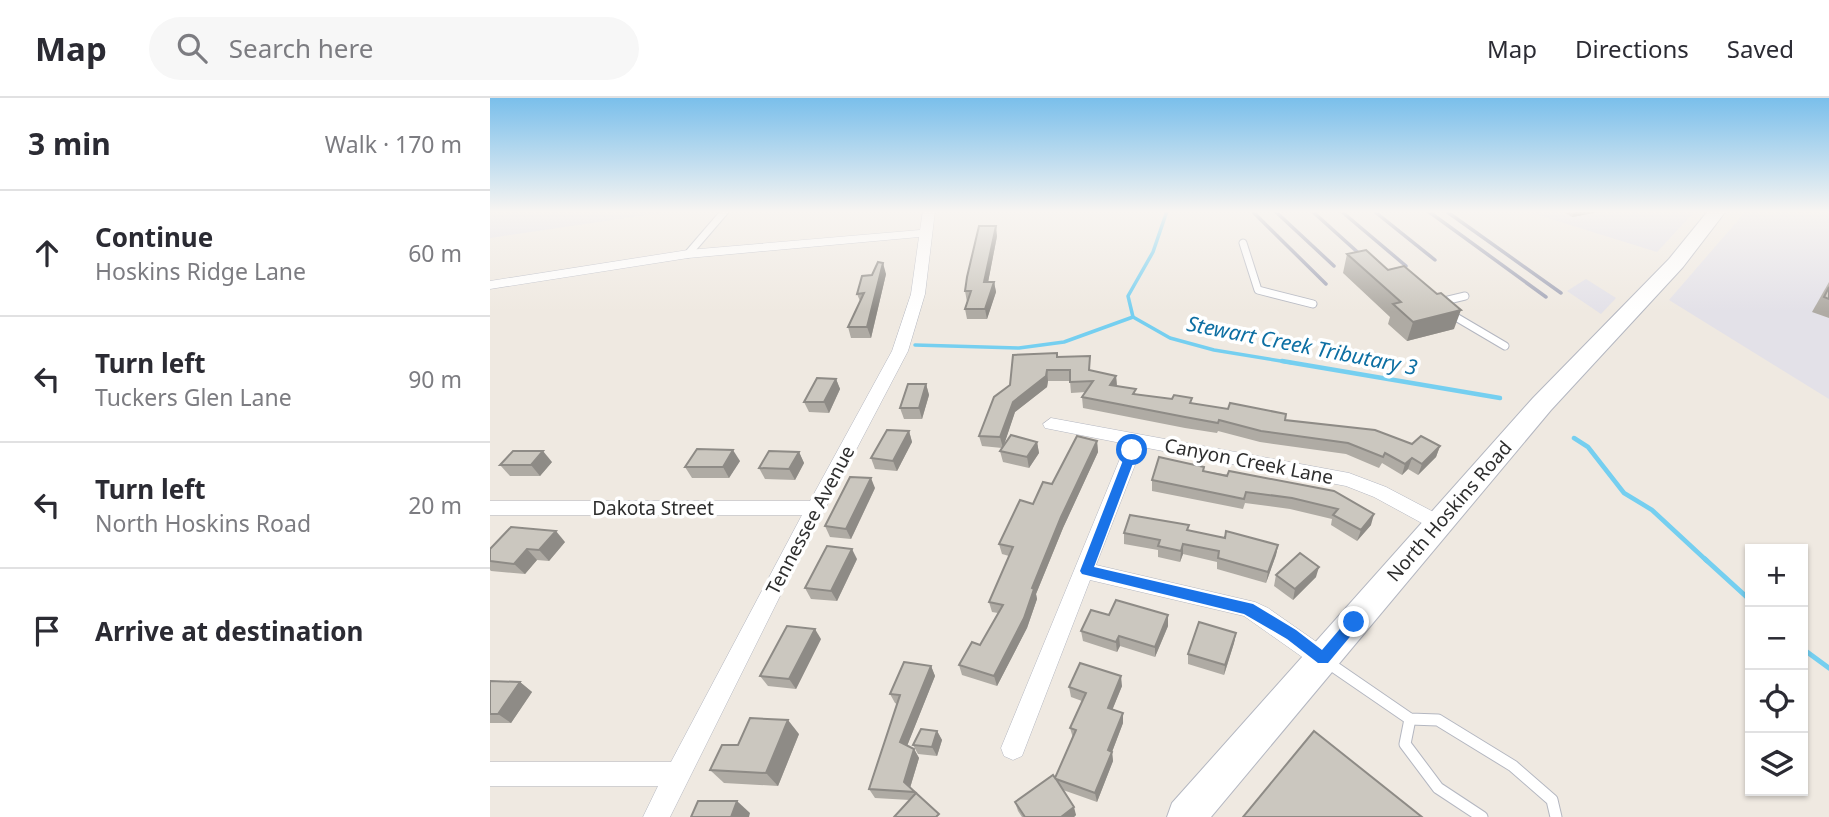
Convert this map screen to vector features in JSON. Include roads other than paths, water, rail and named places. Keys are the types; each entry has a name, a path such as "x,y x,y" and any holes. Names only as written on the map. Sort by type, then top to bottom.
{"street":[{"path":"490,285 688,254 795,245"},
{"name":"Tennessee Avenue","path":"656,817 905,338 918,294 924,245"},
{"name":"North Hoskins Road","path":"1186,817 1560,384 1691,245"},
{"name":"Canyon Creek Lane","path":"1051,424 1349,480 1380,492 1438,523"},
{"path":"1013,748 1087,571 1136,440"},
{"name":"Dakota Street","path":"490,508 815,508"},
{"path":"1087,571 1248,608 1292,634 1323,659"},
{"path":"490,774 677,774"}],"lane":[{"path":"688,254 696,245"},
{"path":"1243,245 1258,290 1313,304"},
{"path":"1465,296 1434,304 1505,346"},
{"path":"1323,659 1410,719 1438,720 1513,766 1552,800 1556,817"},
{"path":"1410,719 1405,744 1438,788 1482,817"}],"waterway":[{"name":"Stewart Creek Tributary 3","path":"1133,317 1128,296 1156,245"},
{"path":"915,345 1019,348 1064,342 1133,317"},
{"name":"Stewart Creek Tributary 3","path":"1133,317 1170,338 1214,350 1293,363"},
{"name":"Stewart Creek Tributary 3","path":"1282,361 1500,398"},
{"name":"Stewart Creek Tributary 3","path":"1574,438 1588,447 1624,493 1652,510 1707,561"},
{"name":"Stewart Creek Tributary 3","path":"1705,559 1745,595"},
{"name":"Stewart Creek Tributary 3","path":"1808,653 1829,668"}],"railway":[{"path":"1286,245 1326,284"},
{"path":"1311,245 1334,266"},
{"path":"1349,245 1363,257"},
{"path":"1381,245 1406,266"},
{"path":"1416,245 1435,260"},
{"path":"1474,245 1546,297"},
{"path":"1493,245 1561,293"}]}
